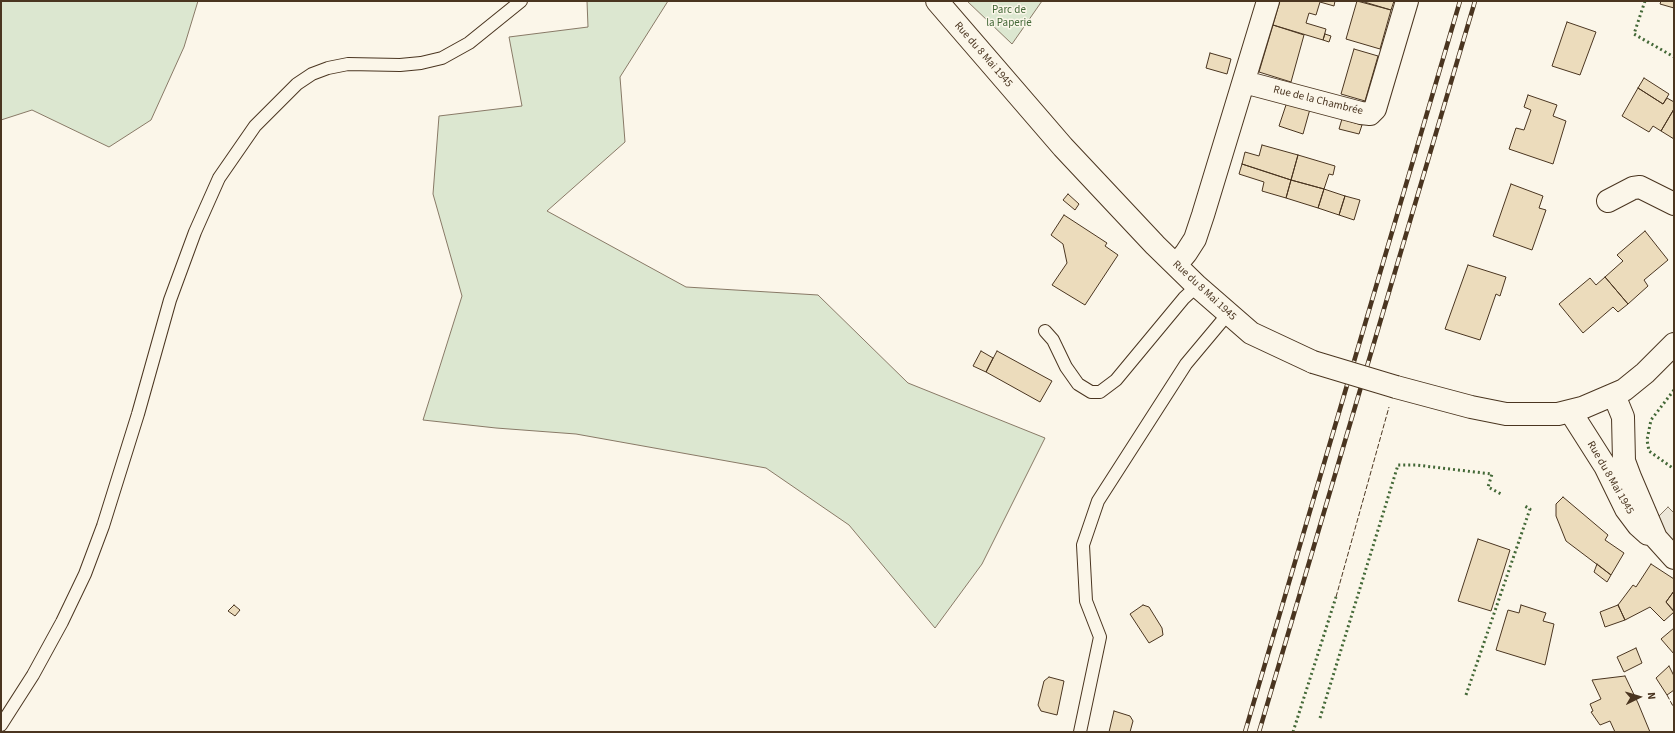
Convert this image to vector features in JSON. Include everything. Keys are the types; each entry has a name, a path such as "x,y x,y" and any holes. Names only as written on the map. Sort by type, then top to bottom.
{"street":[{"name":"Rue du 8 Mai 1945","path":"937,1 1063,147 1155,245 1227,315 1251,334 1313,362 1396,387 1471,407 1506,414 1558,414 1582,408 1614,395 1623,422 1624,462 1656,538 1674,558"},
{"path":"1176,265 1195,239 1268,1"},
{"name":"Rue de la Chambrée","path":"1244,82 1361,113 1370,114 1375,109 1407,1"},
{"path":"1608,201 1633,188 1640,187 1674,204"},
{"path":"1614,395 1639,378 1674,344"},
{"name":"Rue du 8 Mai 1945","path":"1570,411 1605,466 1626,509 1646,533 1656,538"}],"lane":[{"path":"1,725 33,675 62,622 85,574 103,526 170,300 195,232 219,178 255,126 297,84 312,74 328,68 348,64 400,65 421,63 442,58 469,43 521,1"},
{"path":"1045,331 1053,340 1066,367 1078,384 1091,392 1100,392 1116,380 1184,298 1197,286"},
{"path":"1080,732 1100,637 1086,601 1083,545 1098,501 1186,364 1227,315"}],"green space":[{"path":"1,1 198,1 184,47 151,120 109,147 32,110 1,120"},
{"path":"587,1 668,1 620,77 625,142 547,211 686,287 818,295 908,383 1045,438 982,564 935,628 849,525 766,468 576,434 496,428 423,420 462,296 433,194 439,116 522,106 509,37 588,27"},
{"name":"Parc de la Paperie","path":"967,1 1042,1 1012,44"}],"shaded area":[{"path":"1668,507 1674,513 1674,543 1653,522"}],"building":[{"path":"1280,1 1335,1 1334,6 1320,2 1316,15 1309,13 1306,23 1326,29 1323,40 1273,25"},
{"path":"1357,1 1391,10 1380,49 1346,39"},
{"path":"1361,1 1394,1 1391,10"},
{"path":"1661,1 1674,1 1674,8 1660,4"},
{"path":"1567,22 1596,32 1580,75 1552,66"},
{"path":"1273,25 1304,35 1291,82 1259,72"},
{"path":"1325,34 1331,36 1329,42 1323,40"},
{"path":"1354,49 1378,56 1365,101 1341,94"},
{"path":"1210,53 1231,59 1227,74 1206,68"},
{"path":"1644,78 1669,94 1663,104 1638,88"},
{"path":"1638,88 1663,104 1667,98 1674,102 1674,109 1661,131 1653,126 1649,132 1622,116"},
{"path":"1528,95 1557,105 1553,116 1566,121 1553,164 1509,149 1516,128 1524,130 1531,110 1524,107"},
{"path":"1287,102 1310,109 1303,134 1279,126"},
{"path":"1674,109 1674,139 1661,131"},
{"path":"1342,119 1362,125 1359,134 1339,129"},
{"path":"1262,145 1298,155 1291,180 1242,164 1245,152 1259,156"},
{"path":"1298,155 1335,166 1333,175 1329,174 1324,189 1291,180"},
{"path":"1242,164 1291,180 1286,198 1262,191 1264,182 1239,174"},
{"path":"1291,180 1324,189 1318,208 1286,198"},
{"path":"1511,184 1543,196 1539,208 1546,210 1532,250 1493,236"},
{"path":"1324,189 1345,196 1339,215 1318,208"},
{"path":"1068,194 1079,204 1075,210 1063,200"},
{"path":"1345,196 1360,200 1354,220 1339,215"},
{"path":"1064,215 1107,243 1105,246 1118,255 1085,305 1052,285 1067,263 1063,244 1051,235"},
{"path":"1645,231 1668,260 1644,280 1648,286 1628,304 1605,277 1623,261 1617,255"},
{"path":"1468,265 1506,277 1500,296 1496,294 1480,340 1445,329"},
{"path":"1605,277 1628,304 1618,312 1613,307 1583,333 1559,304 1590,278 1596,285"},
{"path":"981,351 993,358 986,372 973,366"},
{"path":"997,351 1052,381 1040,402 986,372"},
{"path":"1563,497 1608,535 1605,540 1624,553 1611,575 1566,541 1556,516 1556,504"},
{"path":"1478,539 1510,550 1491,611 1458,601"},
{"path":"1597,564 1611,575 1607,582 1594,572"},
{"path":"1651,564 1674,579 1674,591 1666,602 1674,612 1664,621 1650,607 1625,620 1618,605 1633,585 1636,587"},
{"path":"1674,591 1674,611 1666,602"},
{"path":"234,605 240,610 235,616 228,611"},
{"path":"1143,605 1149,607 1162,628 1163,635 1149,643 1130,614"},
{"path":"1521,605 1546,613 1543,621 1554,624 1545,665 1496,650 1508,610 1519,613"},
{"path":"1618,605 1625,620 1605,627 1600,612"},
{"path":"1674,628 1674,654 1661,639"},
{"path":"1636,648 1642,663 1624,672 1617,657"},
{"path":"1669,666 1674,676 1674,690 1667,695 1656,678"},
{"path":"1625,676 1650,732 1615,732 1610,721 1600,725 1591,712 1593,711 1590,704 1601,699 1592,680"},
{"path":"1049,677 1064,681 1057,715 1041,711 1038,705 1044,681"},
{"path":"1114,711 1130,716 1133,721 1130,732 1109,732"}],"railway":[{"path":"1245,732 1460,1"},
{"path":"1259,732 1475,1"}],"hedge":[{"path":"1645,1 1634,34 1674,57"},
{"path":"1674,390 1651,420 1647,440 1649,451 1674,469"},
{"path":"1320,718 1398,465 1416,465 1492,474 1488,487 1503,495"},
{"path":"1466,695 1530,509 1523,505"},
{"path":"1293,732 1336,597"}],"fence":[{"path":"1336,597 1389,407"},
{"path":"1667,695 1674,708"}]}
